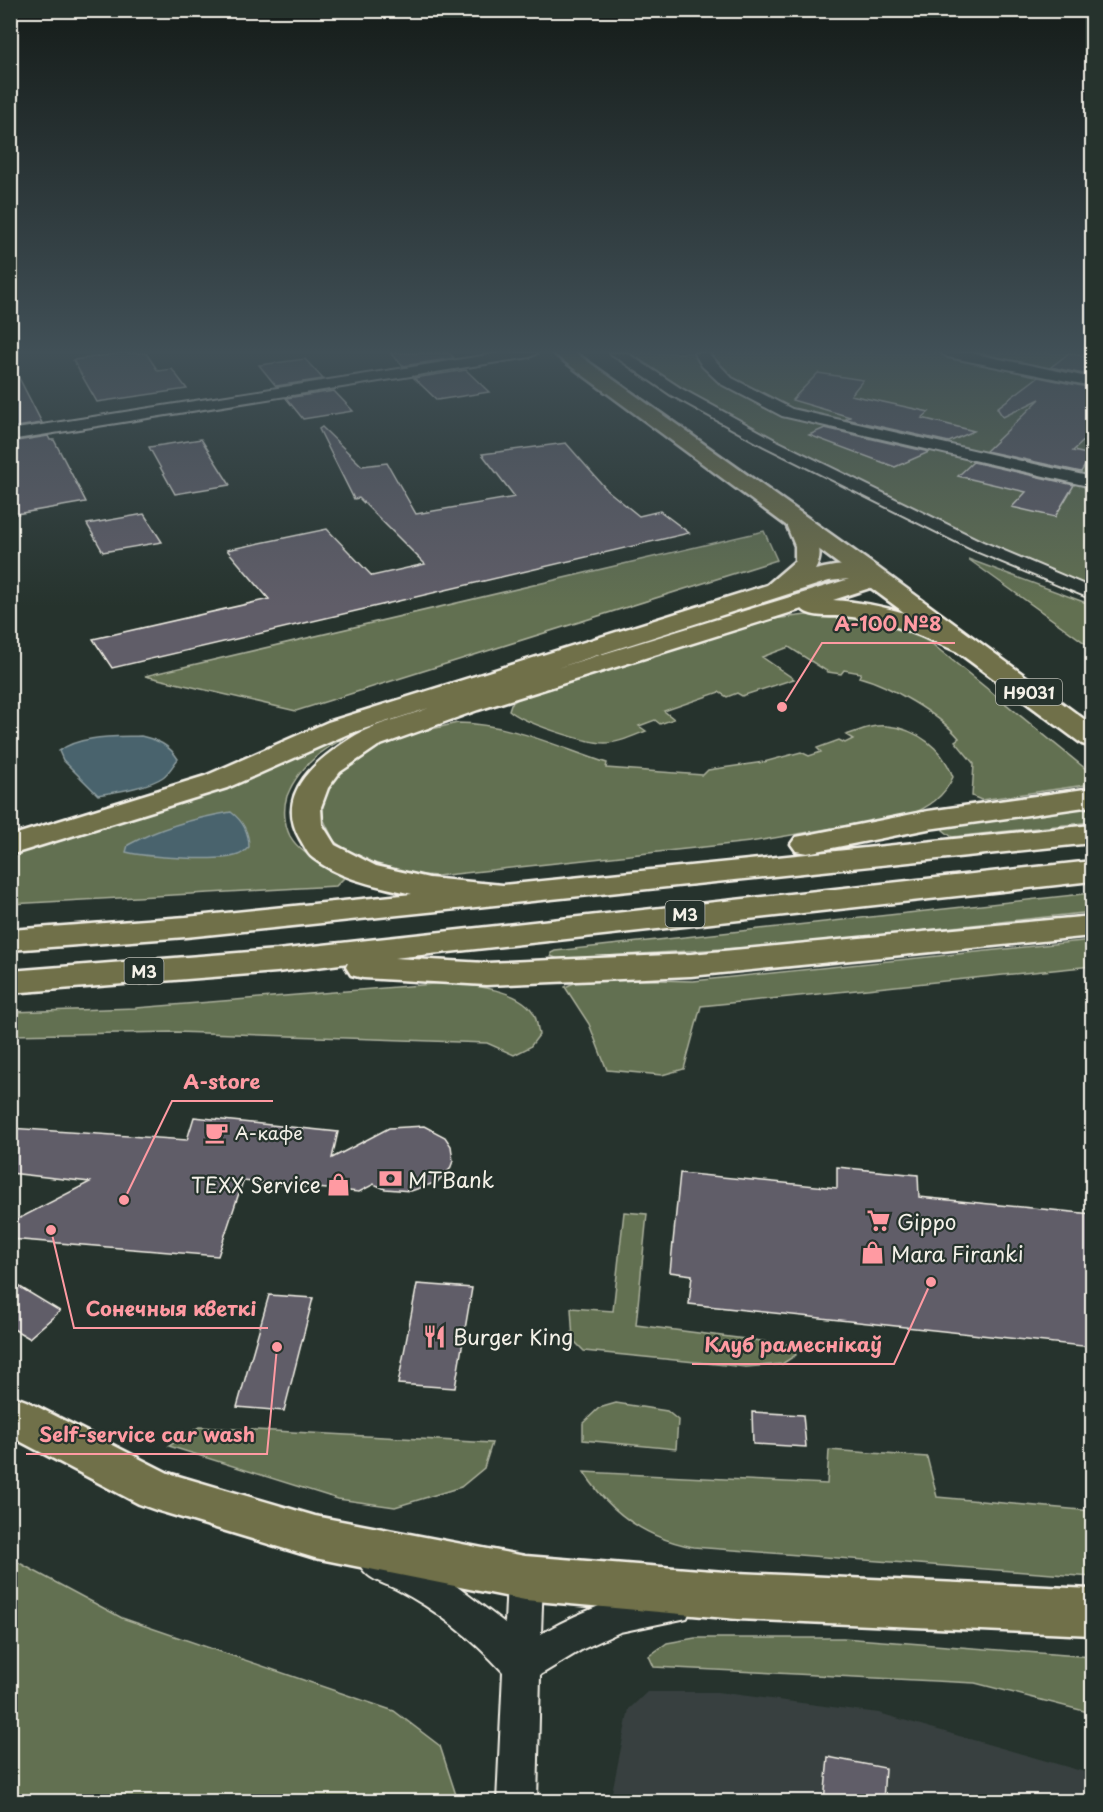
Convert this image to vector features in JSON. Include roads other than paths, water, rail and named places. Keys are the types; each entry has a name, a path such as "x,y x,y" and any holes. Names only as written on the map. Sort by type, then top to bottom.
{"main road":[{"name":"Н9031","path":"679,438 868,572 1092,738"},
{"path":"766,604 805,569 809,560 808,549 798,524"},
{"path":"10,846 216,782 338,728 766,604 864,582 868,572"},
{"path":"497,893 429,888 365,873 323,851 307,824 306,807 313,787 330,766 368,740 766,604 871,610 904,619 965,645"},
{"path":"653,878 907,824 1092,797"},
{"name":"М3","path":"10,940 186,927 497,893 1092,834"},
{"name":"М3","path":"10,982 277,961 638,919 1092,871"},
{"path":"277,961 497,974 691,965 1092,926"},
{"path":"10,1414 156,1490 315,1537 525,1578 737,1596 1092,1612"}],"street":[{"path":"758,438 991,554 1092,594"},
{"path":"896,438 1092,482"},
{"path":"315,1537 416,1580 459,1605 495,1635 522,1666"},
{"path":"517,1802 525,1578"},
{"path":"522,1666 570,1637 617,1616 737,1596"}],"water":[{"path":"141,736 162,744 178,759 157,781 98,795 63,760 59,751 88,739"},
{"path":"231,812 242,823 248,837 249,847 239,854 229,857 200,858 165,857 126,852 128,845 165,828"}],"place":[{"name":"A-100 №8","path":"782,707"},
{"name":"А-кафе","path":"217,1132"},
{"name":"MTBank","path":"390,1179"},
{"name":"TEXX Service","path":"339,1184"},
{"name":"A-store","path":"124,1200"},
{"name":"Gippo","path":"879,1221"},
{"name":"Сонечныя кветкі","path":"51,1230"},
{"name":"Mara Firanki","path":"873,1253"},
{"name":"Клуб рамеснікаў","path":"931,1282"},
{"name":"Burger King","path":"435,1336"},
{"name":"Self-service car wash","path":"277,1347"}]}
